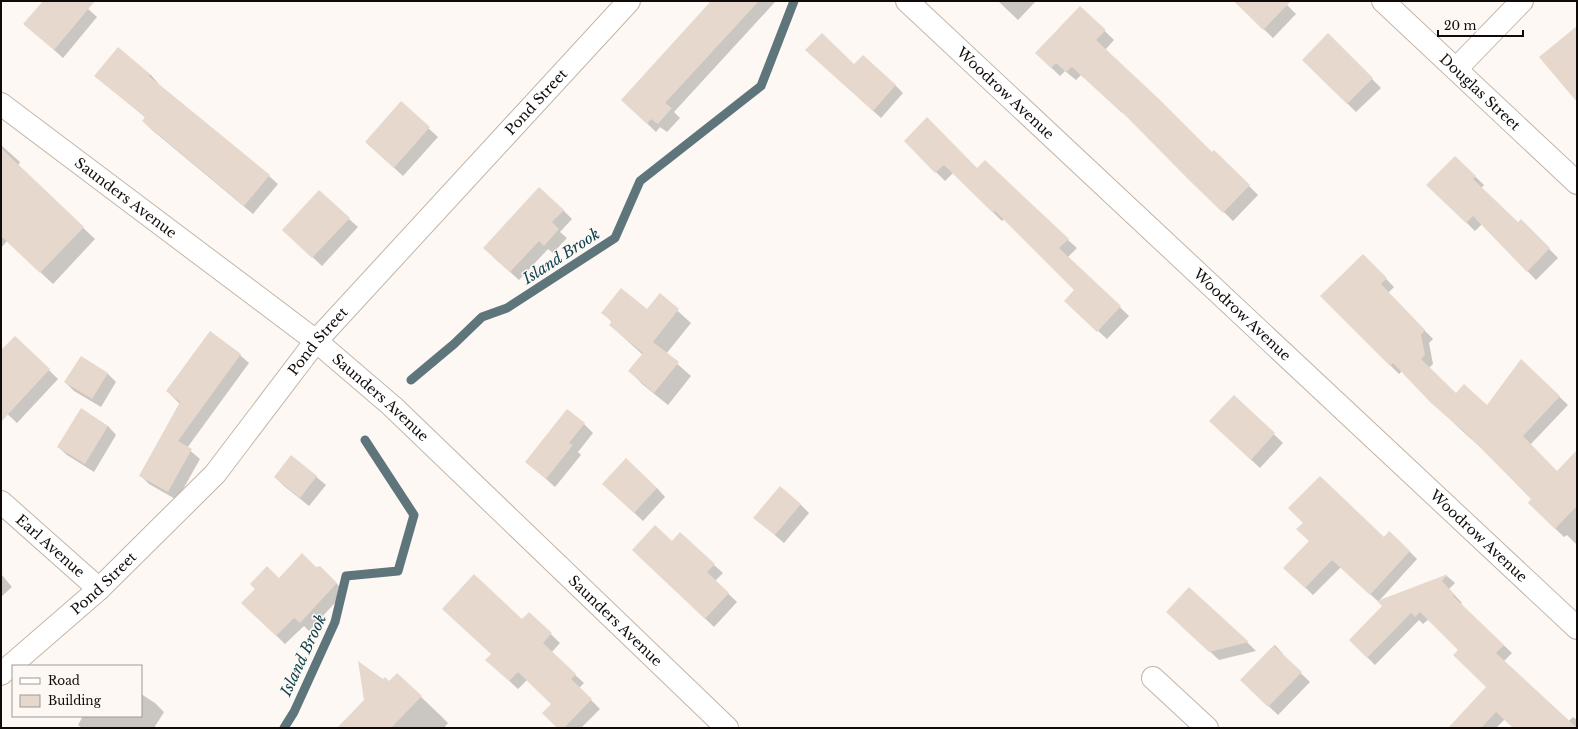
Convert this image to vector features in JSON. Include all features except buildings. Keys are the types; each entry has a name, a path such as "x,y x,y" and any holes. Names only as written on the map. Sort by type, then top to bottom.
{"street":[{"name":"Pond Street","path":"1,674 99,589 215,474 316,341 629,1"},
{"name":"Woodrow Avenue","path":"907,1 1577,628"},
{"name":"Douglas Street","path":"1383,1 1577,183"},
{"path":"1456,69 1522,1"},
{"name":"Saunders Avenue","path":"1,104 316,341 392,406 727,728"},
{"name":"Earl Avenue","path":"1,502 99,589"},
{"path":"1153,678 1207,728"}],"waterway":[{"name":"Island Brook","path":"411,380 454,344 482,317 507,308 615,238 640,181 761,86 794,1"},
{"name":"Island Brook","path":"284,728 294,712 335,622 346,576 398,571 414,515 365,440"}]}
